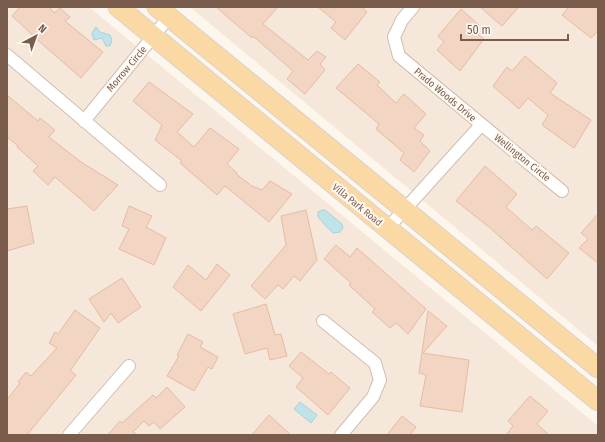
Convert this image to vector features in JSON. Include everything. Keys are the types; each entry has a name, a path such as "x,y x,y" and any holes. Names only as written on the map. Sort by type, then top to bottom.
{"main road":[{"name":"Villa Park Road","path":"118,7 598,401"},
{"path":"163,12 598,368"}],"street":[{"name":"Prado Woods Drive","path":"388,229 481,125 398,56 394,37 402,20 413,7"},
{"name":"Morrow Circle","path":"84,120 153,37 163,12"},
{"path":"7,55 160,185"},
{"name":"Wellington Circle","path":"481,125 562,191"},
{"path":"324,321 375,363 380,380 373,396 341,435"},
{"path":"69,435 129,366"}],"shaded area":[{"path":"7,7 89,7 598,426 598,435 7,435"},
{"path":"190,7 598,7 598,346 244,52"}],"water":[{"path":"96,27 100,32 110,35 112,40 110,46 106,46 102,38 94,40 92,33"},
{"path":"323,210 342,224 343,228 340,232 333,233 318,217 318,212"},
{"path":"300,402 317,415 311,423 294,409"}],"building":[{"path":"20,7 49,7 54,13 60,8 70,17 65,21 103,52 81,78 12,16"},
{"path":"216,7 278,7 263,24 308,60 317,51 326,57 320,64 325,70 305,94 287,79 293,71 253,36 252,38"},
{"path":"318,7 362,7 367,12 345,40 331,28 336,22"},
{"path":"480,7 519,7 502,26"},
{"path":"569,7 598,7 598,31 591,38 562,15"},
{"path":"461,9 479,25 474,31 484,39 460,71 437,50 444,42 438,36"},
{"path":"525,56 557,83 550,93 591,120 574,148 542,125 548,115 528,98 519,109 493,86 507,67 512,71"},
{"path":"358,64 380,82 377,85 396,103 404,94 426,114 414,128 424,135 420,141 430,151 414,172 400,160 404,153 376,129 379,124 336,88"},
{"path":"149,82 193,114 177,132 194,147 210,128 239,149 227,164 237,173 236,174 252,186 262,190 270,181 292,194 269,222 225,186 217,195 180,163 182,161 155,140 162,125 133,101"},
{"path":"7,95 38,121 40,118 55,130 49,137 81,162 118,185 94,211 55,177 48,185 33,171 38,166 7,137"},
{"path":"485,166 517,194 506,207 532,230 536,226 569,253 547,279 489,227 456,201"},
{"path":"27,206 34,243 7,251 7,209"},
{"path":"129,206 152,216 146,227 166,238 154,265 119,249 129,229 122,226"},
{"path":"306,210 317,260 300,281 294,276 283,289 278,285 265,299 251,286 286,245 281,216"},
{"path":"598,214 598,263 579,248 588,239 581,233"},
{"path":"336,245 350,257 357,248 426,309 408,334 396,323 390,328 372,312 375,309 349,285 351,283 324,259"},
{"path":"217,264 230,275 201,311 173,287 188,265 206,280"},
{"path":"122,278 141,307 118,323 111,313 104,322 89,299"},
{"path":"266,304 275,335 281,334 287,356 270,360 267,348 245,354 233,314"},
{"path":"75,310 100,328 70,371 76,375 27,435 7,435 7,400 20,383 18,382 26,372 31,376 57,348 49,343 55,332 58,334"},
{"path":"428,311 447,326 423,353 469,360 462,412 420,406 426,375 419,373"},
{"path":"188,334 203,342 200,347 218,357 212,369 208,367 194,391 167,376 179,356 177,355"},
{"path":"301,352 329,374 331,372 350,388 328,415 296,387 303,378 289,366"},
{"path":"167,387 185,407 160,429 154,422 149,426 144,421 133,432 137,435 108,435 120,421 122,423 153,395 156,398"},
{"path":"530,396 548,411 537,424 549,435 506,435 513,426 508,421"},
{"path":"269,415 291,435 252,435"},
{"path":"402,416 416,427 410,435 387,435"}]}
